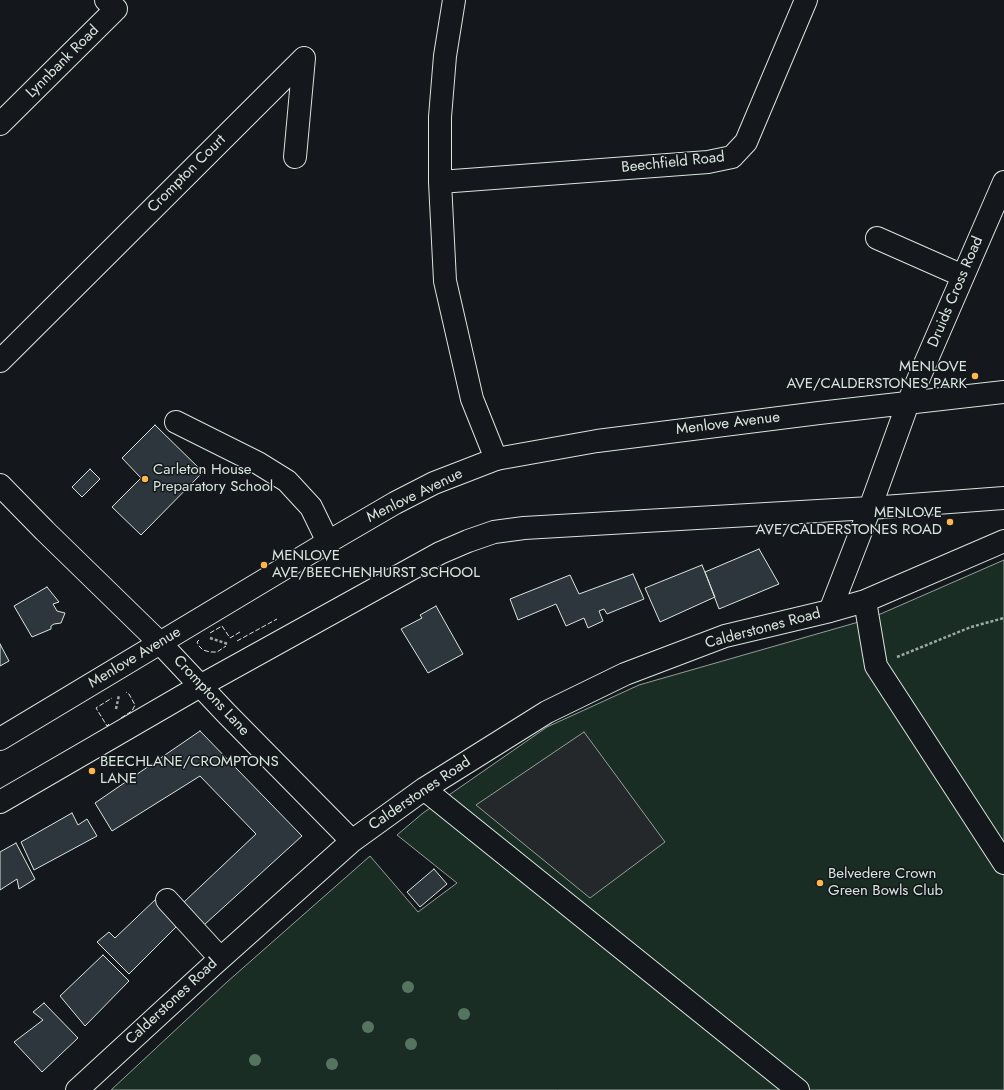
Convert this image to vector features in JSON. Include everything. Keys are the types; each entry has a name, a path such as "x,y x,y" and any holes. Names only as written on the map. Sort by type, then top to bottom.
{"main road":[{"name":"Lynnbank Road","path":"0,124 116,10 106,0"},
{"path":"454,0 445,56 440,117 440,182 445,281 472,399 496,459"},
{"name":"Beechfield Road","path":"440,182 708,162 732,157 746,142 806,0"},
{"name":"Crompton Court","path":"0,361 304,58 295,157"},
{"name":"Druids Cross Road","path":"870,508 908,403 1004,182"},
{"path":"877,238 963,276"},
{"name":"Menlove Avenue","path":"0,739 395,503 434,483 496,459 597,442 819,413 1004,392"},
{"path":"176,422 258,463 287,481 311,507 328,542"},
{"name":"Cromptons Lane","path":"0,485 160,643 200,686 352,841"},
{"path":"0,802 200,686 440,553 494,532 524,528 870,508 1004,498"},
{"name":"Calderstones Road","path":"830,611 870,508"},
{"name":"Calderstones Road","path":"77,1090 220,958 352,841 424,789 548,712 625,674 725,636 830,611 865,601 1004,541"},
{"path":"865,601 876,666 1004,863"},
{"path":"424,789 798,1090"},
{"path":"166,900 220,958"}],"path":[{"path":"876,666 971,627 1004,618"},
{"path":"204,636 230,645"}],"green space":[{"path":"1004,560 1004,1090 111,1090 227,982 370,856 418,912 457,883 397,835 423,813 547,727 639,685 869,619"}],"shaded area":[{"path":"584,732 665,842 590,898 476,805"}],"building":[{"path":"155,425 203,472 141,535 112,507 141,478 122,458"},
{"path":"90,469 100,479 82,497 72,487"},
{"path":"759,549 779,584 719,609 705,572"},
{"path":"702,565 715,597 660,622 645,588"},
{"path":"633,574 644,599 607,614 604,609 599,611 603,621 588,628 584,618 566,626 556,604 518,620 510,599 570,575 579,594"},
{"path":"47,587 59,602 53,604 57,611 65,613 61,623 54,624 51,626 51,629 32,637 14,606"},
{"path":"436,606 463,654 428,673 401,629 422,618 420,615"},
{"path":"0,644 9,661 0,666"},
{"path":"200,731 302,836 204,925 184,902 256,834 200,776 112,831 95,803"},
{"path":"72,813 78,825 87,819 97,836 34,870 21,842"},
{"path":"16,843 35,879 19,889 17,879 0,890 0,852"},
{"path":"434,869 447,884 420,907 407,892"},
{"path":"157,898 180,923 129,974 97,942 109,932 115,938"},
{"path":"103,955 129,981 85,1026 60,996"},
{"path":"44,1003 78,1038 42,1072 14,1042 43,1020 33,1012"}],"fence":[{"path":"237,641 277,619"},
{"path":"210,633 222,626 230,638 240,632"},
{"path":"199,640 197,642 199,646 203,650 210,652 217,652 226,646"},
{"path":"121,718 132,711 135,705 129,694 126,692"},
{"path":"109,724 107,726 96,708 112,698"}],"place":[{"name":"MENLOVE AVE/CALDERSTONES PARK","path":"975,376"},
{"name":"Carleton House Preparatory School","path":"145,479"},
{"name":"MENLOVE AVE/CALDERSTONES ROAD","path":"950,522"},
{"name":"MENLOVE AVE/BEECHENHURST SCHOOL","path":"264,565"},
{"name":"BEECHLANE/CROMPTONS LANE","path":"92,771"},
{"name":"Belvedere Crown Green Bowls Club","path":"820,883"}]}
